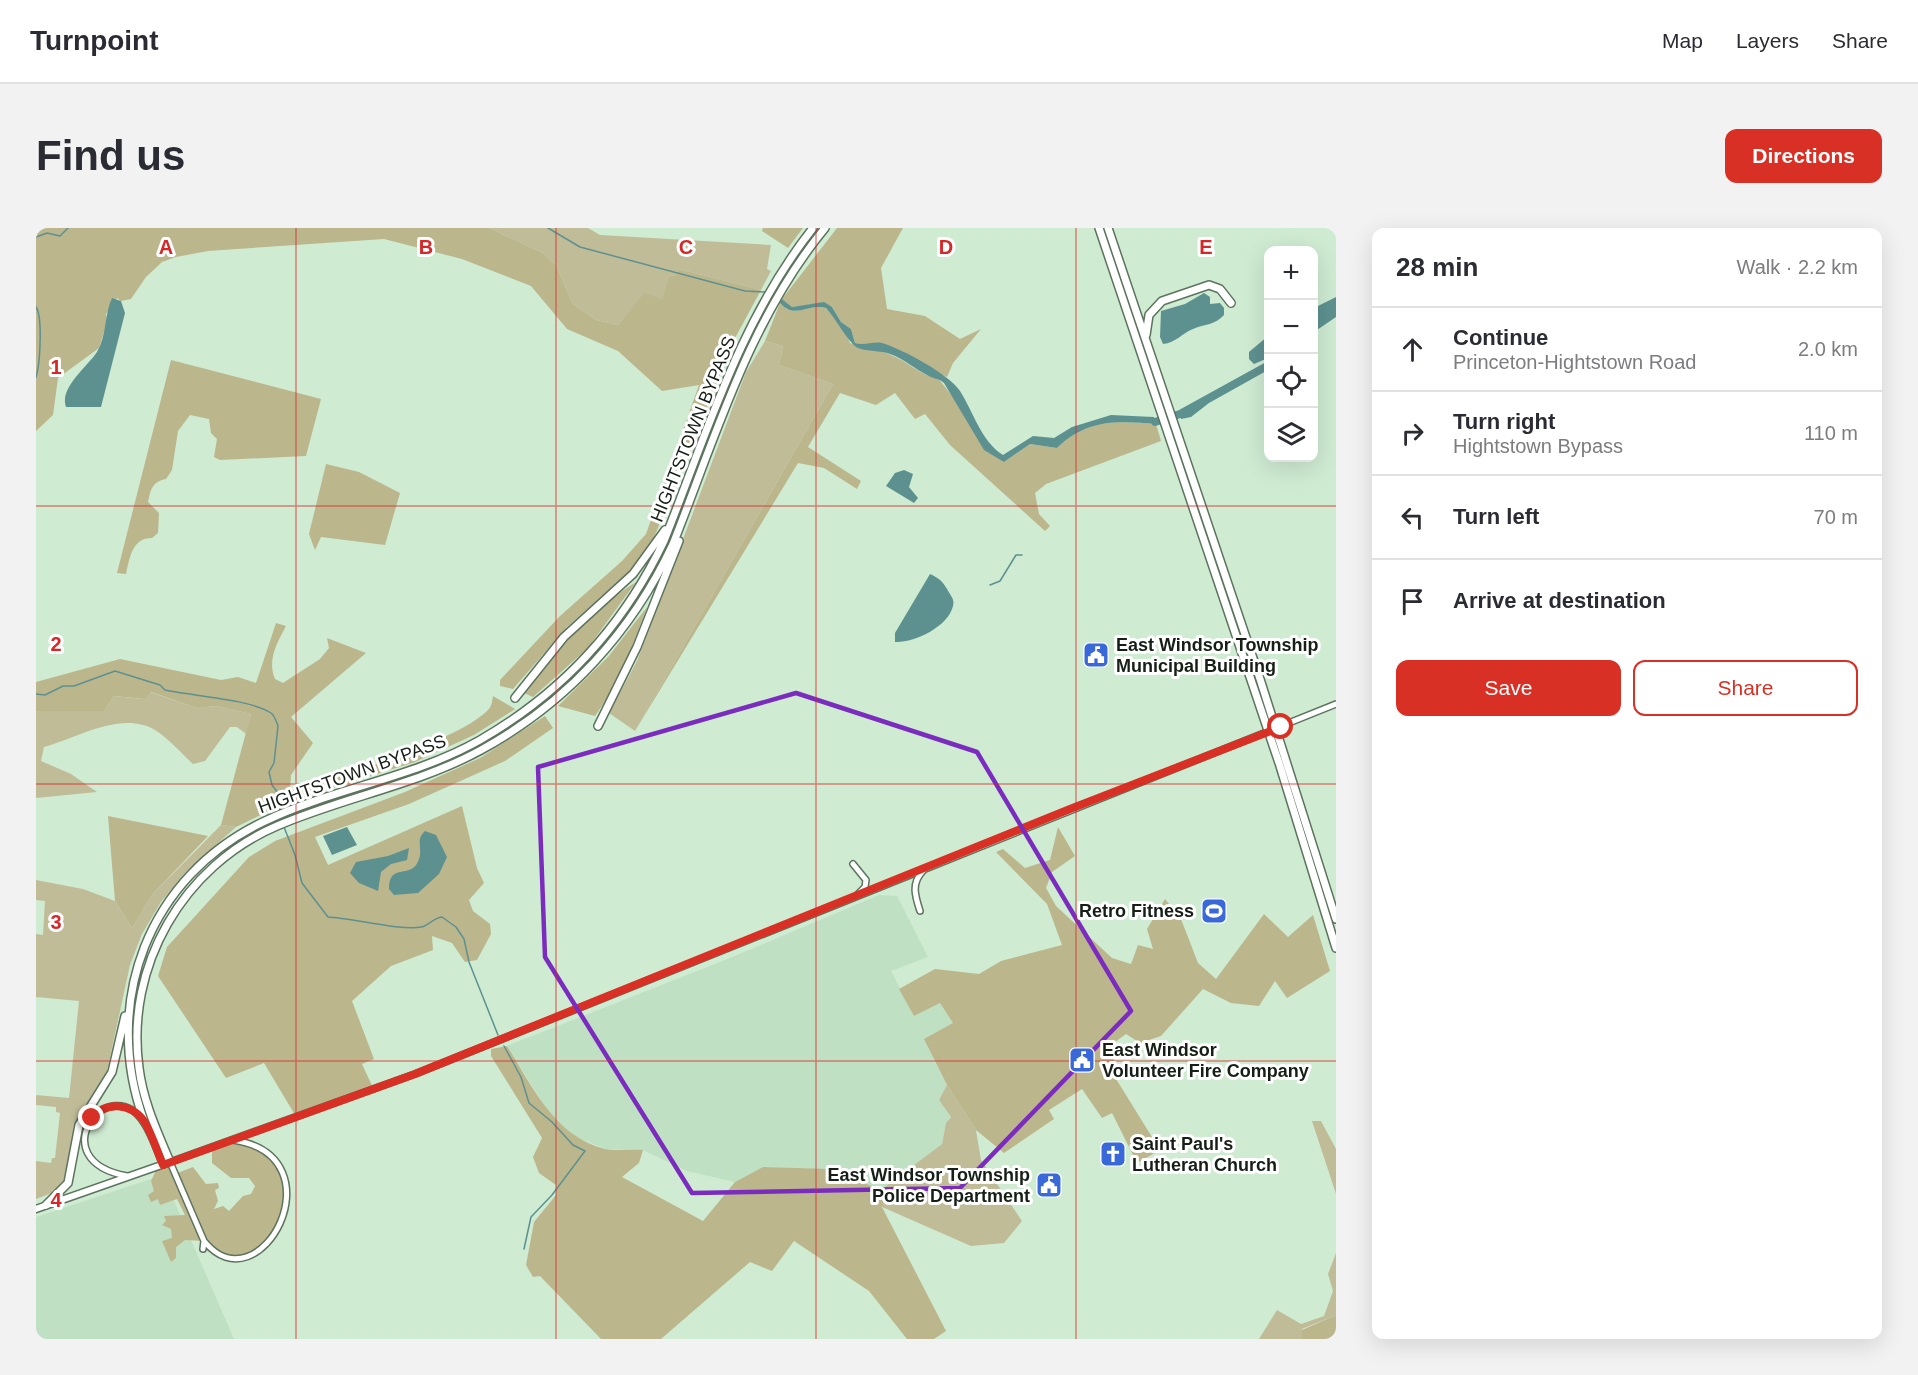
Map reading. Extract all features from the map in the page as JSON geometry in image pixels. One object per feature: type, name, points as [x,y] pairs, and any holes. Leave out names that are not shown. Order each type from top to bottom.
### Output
[{"type":"highway","name":"HIGHTSTOWN BYPASS","points":[[144,1121],[129,1062],[128,1005],[139,959],[158,917],[192,874],[223,846],[249,829],[280,814],[445,757],[478,741],[544,696],[586,658],[624,610],[659,552],[732,367],[759,308],[785,266],[813,228]]},
{"type":"highway","name":"HIGHTSTOWN BYPASS","points":[[166,1163],[142,1085],[137,1031],[140,1000],[151,958],[168,922],[186,895],[219,861],[265,831],[449,766],[483,749],[556,699],[606,651],[645,597],[673,544],[741,370],[769,310],[795,268],[825,228]]},
{"type":"highway","points":[[1099,228],[1268,732],[1336,948]]},
{"type":"highway","points":[[1108,228],[1276,729],[1336,919]]},
{"type":"highway","points":[[1147,344],[1146,332],[1149,315],[1162,301],[1209,285],[1220,289],[1231,303]]},
{"type":"highway","points":[[598,726],[646,627],[679,543],[701,474]]},
{"type":"highway","points":[[515,698],[564,637],[639,567],[664,533],[680,501]]},
{"type":"highway","points":[[1302,842],[1314,847]]},
{"type":"highway","points":[[1317,888],[1328,894]]},
{"type":"highway","points":[[46,1205],[68,1183],[80,1125],[112,1072],[128,1005]]},
{"type":"main road","points":[[36,1209],[415,1074],[1336,704]]},
{"type":"main road","points":[[854,864],[866,880],[865,887],[855,897]]},
{"type":"main road","points":[[920,911],[915,883],[919,875],[930,867]]},
{"type":"main road","points":[[127,1176],[109,1173],[94,1164],[86,1148],[87,1128],[95,1114],[111,1106],[125,1107],[144,1121]]},
{"type":"main road","name":"HIGHTSTOWN BYPASS","points":[[144,1121],[166,1163]]},
{"type":"main road","points":[[166,1163],[204,1241],[220,1256],[243,1258],[268,1243],[284,1216],[287,1193],[278,1166],[258,1145],[231,1140]]},
{"type":"main road","points":[[203,1249],[204,1241]]},
{"type":"highlighted area","points":[[796,693],[977,752],[1131,1011],[960,1188],[692,1193],[545,957],[538,767]]},
{"type":"shaded area","points":[[36,228],[489,228],[543,253],[556,265],[573,304],[596,320],[618,325],[644,293],[662,299],[669,275],[675,276],[679,269],[761,290],[734,340],[651,545],[630,571],[567,627],[513,689],[500,686],[500,680],[560,616],[622,561],[646,534],[699,385],[662,391],[618,351],[567,329],[531,286],[462,259],[384,239],[208,251],[162,262],[146,277],[131,299],[121,301],[117,298],[106,314],[107,322],[99,348],[58,378],[53,415],[36,431]]},
{"type":"shaded area","points":[[489,228],[588,228],[600,235],[771,245],[767,269],[771,271],[761,290],[679,269],[675,276],[669,275],[662,300],[644,294],[618,325],[596,320],[573,304],[556,265],[543,253]]},
{"type":"shaded area","points":[[763,228],[803,228],[788,248],[762,231]]},
{"type":"shaded area","points":[[837,228],[903,228],[881,268],[887,309],[925,316],[960,339],[981,329],[953,363],[947,377],[880,343],[863,345],[855,343],[851,329],[841,322],[832,307],[814,304],[792,307],[782,299]]},
{"type":"shaded area","points":[[780,303],[786,308],[797,311],[826,308],[843,329],[850,343],[886,353],[938,378],[1004,462],[1030,444],[1057,448],[1080,432],[1103,424],[1128,422],[1156,424],[1161,441],[1046,484],[1035,493],[1039,514],[1050,526],[1045,531],[950,445],[925,414],[915,419],[895,393],[876,405],[840,393],[808,447],[861,481],[857,489],[824,468],[798,463],[635,731],[833,384],[779,365],[783,346],[765,341]]},
{"type":"shaded area","points":[[765,341],[783,346],[779,365],[833,384],[635,731],[609,713],[637,661],[746,372]]},
{"type":"shaded area","points":[[171,360],[321,399],[306,456],[220,460],[214,457],[217,439],[211,433],[209,419],[190,415],[178,431],[172,470],[166,479],[155,484],[150,493],[148,502],[159,513],[158,533],[136,545],[126,574],[117,573]]},
{"type":"shaded area","points":[[326,464],[359,472],[400,493],[385,545],[321,537],[315,550],[309,534]]},
{"type":"shaded area","points":[[636,582],[588,648],[533,697],[524,693],[589,619],[619,593]]},
{"type":"shaded area","points":[[647,607],[618,677],[595,716],[558,706],[608,657]]},
{"type":"shaded area","points":[[276,623],[286,626],[274,652],[272,665],[275,679],[283,683],[320,659],[329,648],[327,638],[366,653],[291,717],[313,743],[291,775],[290,791],[425,746],[474,721],[489,709],[493,696],[515,709],[474,735],[415,762],[285,803],[236,827],[221,825],[251,714],[217,706],[197,708],[151,692],[144,699],[114,696],[104,711],[36,711],[36,682],[120,659],[221,680],[238,677],[256,683]]},
{"type":"shaded area","points":[[150,692],[197,708],[217,706],[251,714],[246,734],[237,727],[230,727],[205,761],[193,764],[155,730],[142,725],[128,723],[99,728],[44,747],[41,761],[71,774],[97,792],[36,798],[36,711],[104,711],[114,696],[143,699]]},
{"type":"shaded area","points":[[545,716],[553,728],[505,761],[409,804],[315,837],[328,865],[462,806],[477,868],[484,883],[469,900],[473,911],[490,924],[491,934],[477,960],[465,962],[452,943],[432,936],[433,950],[391,966],[352,1001],[374,1059],[362,1064],[374,1090],[295,1115],[264,1063],[226,1078],[158,976],[167,947],[249,857],[275,841],[405,792],[480,758]]},
{"type":"shaded area","points":[[108,816],[208,836],[152,895],[132,928],[115,901]]},
{"type":"shaded area","points":[[221,825],[236,827],[185,873],[161,902],[142,934],[130,965],[107,1071],[74,1125],[65,1182],[57,1191],[36,1199],[36,1161],[51,1163],[52,1158],[55,1158],[60,1113],[56,1112],[56,1107],[36,1105],[36,1095],[69,1098],[79,1001],[36,997],[36,934],[43,935],[45,901],[36,900],[36,880],[83,889],[115,901],[132,928],[152,895]]},
{"type":"shaded area","points":[[1058,827],[1075,856],[1052,872],[1046,888],[1056,906],[1112,958],[1131,964],[1138,945],[1153,949],[1147,929],[1165,899],[1181,919],[1198,963],[1216,979],[1264,914],[1288,937],[1313,915],[1330,971],[1287,998],[1275,981],[1259,1006],[1231,1003],[1203,989],[1161,1036],[1140,1043],[1126,1034],[1115,1042],[1113,1074],[1160,1150],[1137,1163],[1112,1113],[1102,1118],[1082,1089],[1049,1110],[1054,1119],[1004,1153],[976,1130],[947,1085],[924,1039],[953,1023],[940,1003],[914,1016],[899,989],[935,969],[979,974],[1001,961],[1062,945],[1047,904],[996,852],[1003,849],[1025,868],[1050,860]]},
{"type":"shaded area","points":[[879,895],[897,896],[928,957],[891,971],[914,1016],[940,1003],[953,1023],[933,1058],[947,1085],[939,1100],[951,1117],[946,1123],[942,1144],[881,1190],[831,1169],[763,1167],[735,1182],[687,1171],[643,1150],[606,1149],[573,1136],[546,1108],[507,1046],[725,960]]},
{"type":"shaded area","points":[[507,1046],[536,1093],[559,1122],[587,1143],[605,1149],[643,1150],[639,1163],[622,1177],[703,1221],[735,1182],[763,1167],[831,1169],[881,1190],[886,1198],[882,1207],[946,1331],[934,1339],[907,1339],[869,1291],[794,1241],[772,1271],[750,1262],[661,1339],[601,1339],[540,1276],[533,1277],[526,1265],[534,1222],[556,1195],[556,1185],[539,1173],[533,1157],[542,1138],[491,1056],[491,1049]]},
{"type":"shaded area","points":[[947,1085],[976,1130],[981,1160],[1022,1221],[1004,1243],[971,1246],[882,1207],[886,1198],[881,1190],[942,1144],[946,1123],[951,1117],[939,1100]]},
{"type":"shaded area","points":[[1312,1121],[1321,1121],[1336,1149],[1336,1194]]},
{"type":"shaded area","points":[[231,1140],[253,1143],[263,1149],[278,1166],[287,1193],[273,1237],[249,1256],[220,1256],[204,1241],[185,1240],[176,1247],[176,1258],[171,1262],[162,1241],[172,1238],[171,1229],[162,1225],[166,1221],[164,1216],[185,1215],[177,1199],[160,1205],[158,1199],[151,1202],[148,1195],[154,1191],[151,1181],[158,1166],[170,1162],[175,1174],[193,1167],[206,1184],[218,1183],[219,1188],[215,1190],[218,1201],[214,1209],[223,1206],[229,1211],[243,1196],[251,1194],[255,1186],[249,1178],[231,1178],[212,1163],[212,1147]]},
{"type":"shaded area","points":[[164,1178],[234,1339],[36,1339],[36,1217],[151,1179]]},
{"type":"shaded area","points":[[1336,1253],[1336,1315],[1302,1329],[1302,1339],[1259,1339],[1277,1310],[1301,1324],[1324,1316],[1333,1291],[1328,1274]]},
{"type":"shaded area","points":[[1336,1315],[1336,1339],[1302,1339],[1302,1330]]},
{"type":"water","points":[[1204,293],[1210,297],[1210,304],[1220,303],[1224,308],[1224,315],[1213,323],[1193,329],[1172,342],[1163,344],[1160,337],[1161,311],[1185,304]]},
{"type":"water","points":[[1336,297],[1336,317],[1318,329],[1318,306]]},
{"type":"water","points":[[112,298],[121,301],[125,313],[101,407],[66,407],[66,392],[100,345]]},
{"type":"water","points":[[782,299],[792,307],[824,302],[832,307],[841,322],[851,329],[855,343],[882,343],[913,356],[946,377],[960,391],[983,434],[1003,455],[1033,436],[1054,438],[1072,427],[1111,415],[1154,417],[1156,424],[1128,422],[1091,427],[1057,448],[1030,444],[1004,462],[984,450],[942,381],[890,354],[854,346],[826,308],[791,310],[780,303]]},
{"type":"water","points":[[1264,339],[1264,360],[1254,364],[1249,359],[1249,352]]},
{"type":"water","points":[[1264,363],[1264,372],[1209,403],[1191,417],[1181,419],[1179,410]]},
{"type":"water","points":[[904,470],[913,474],[909,487],[918,498],[914,503],[886,486],[895,473]]},
{"type":"water","points":[[930,574],[942,582],[952,597],[953,604],[950,614],[937,627],[920,637],[895,642],[895,633]]},
{"type":"water","points":[[347,827],[357,845],[332,855],[323,836]]},
{"type":"water","points":[[425,831],[436,835],[447,857],[439,874],[418,893],[394,895],[389,889],[390,881],[397,873],[416,865],[420,855],[420,838]]},
{"type":"water","points":[[409,848],[407,860],[391,864],[381,872],[378,891],[359,883],[350,873],[356,862],[388,856]]},
{"type":"waterway","points":[[36,237],[47,233],[60,236],[68,228]]},
{"type":"waterway","points":[[548,228],[580,247],[745,291],[765,292]]},
{"type":"waterway","points":[[36,307],[40,320],[40,352],[36,377]]},
{"type":"waterway","points":[[1155,422],[1180,414]]},
{"type":"waterway","points":[[990,585],[1000,581],[1016,555],[1022,555]]},
{"type":"waterway","points":[[36,694],[45,695],[63,686],[74,686],[115,671],[160,685],[165,690],[235,701],[262,708],[272,714],[278,726],[274,763],[269,772],[272,785],[278,793],[280,809]]},
{"type":"waterway","points":[[284,827],[295,855],[302,883],[328,917],[412,928],[424,926],[442,917],[456,927],[464,939],[469,962],[498,1035]]},
{"type":"waterway","points":[[504,1046],[521,1077],[529,1103],[552,1122],[573,1145],[585,1151],[552,1195],[531,1217],[524,1249]]},
{"type":"place","name":"East Windsor Township Municipal Building","points":[[1096,655]]},
{"type":"place","name":"Retro Fitness","points":[[1214,911]]},
{"type":"place","name":"East Windsor Volunteer Fire Company","points":[[1082,1060]]},
{"type":"place","name":"Saint Paul's Lutheran Church","points":[[1113,1154]]},
{"type":"place","name":"East Windsor Township Police Department","points":[[1049,1185]]},
{"type":"route","points":[[92,1118],[102,1108],[116,1106],[125,1107],[136,1114],[144,1121],[163,1165],[415,1074],[1070,809],[1281,727]]}]
